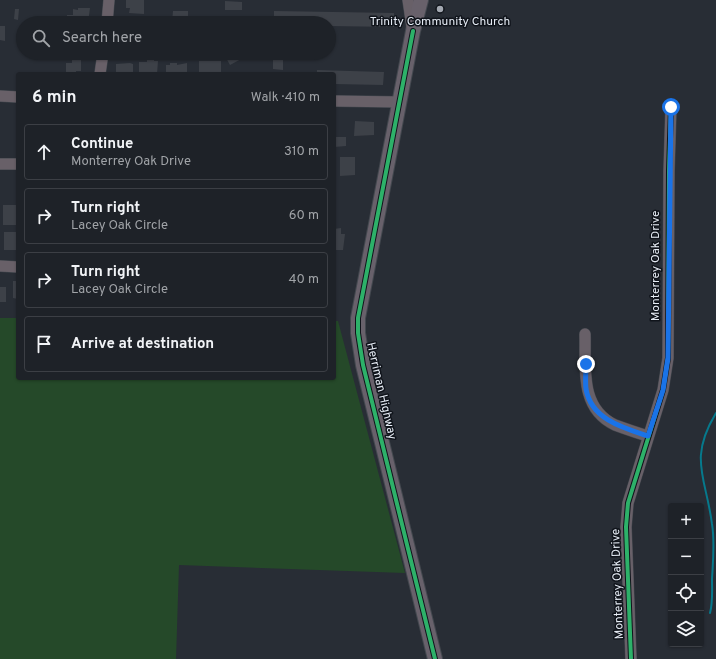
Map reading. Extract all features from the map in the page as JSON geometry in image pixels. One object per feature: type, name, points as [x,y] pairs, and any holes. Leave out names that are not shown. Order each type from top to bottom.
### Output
[{"type":"main road","name":"Herriman Highway","points":[[421,0],[413,31],[363,286],[358,333],[363,365],[435,659]]},
{"type":"street","points":[[108,16],[109,0]]},
{"type":"street","points":[[408,0],[413,31]]},
{"type":"street","points":[[100,72],[102,60]]},
{"type":"street","points":[[0,96],[16,97]]},
{"type":"street","points":[[336,101],[400,102]]},
{"type":"street","name":"Monterrey Oak Drive","points":[[631,659],[626,527],[628,503],[663,390],[668,358],[671,107]]},
{"type":"street","points":[[0,164],[16,164]]},
{"type":"street","points":[[0,266],[16,266]]},
{"type":"street","points":[[585,334],[586,390],[594,409],[614,424],[648,436]]},
{"type":"green space","points":[[0,318],[16,318],[16,380],[336,380],[336,321],[338,321],[405,573],[179,565],[176,659],[0,659]]},
{"type":"building","points":[[126,0],[144,0],[144,14],[129,13],[130,8],[126,8]]},
{"type":"building","points":[[225,1],[242,2],[242,10],[225,10]]},
{"type":"building","points":[[78,8],[90,8],[89,16],[67,16],[73,15],[73,9],[78,10]]},
{"type":"building","points":[[15,9],[19,9],[18,16],[16,16],[16,20],[14,19]]},
{"type":"building","points":[[173,11],[188,11],[188,16],[173,16]]},
{"type":"building","points":[[274,11],[394,13],[394,27],[336,26],[336,16],[274,16]]},
{"type":"building","points":[[0,26],[5,26],[5,41],[0,40]]},
{"type":"building","points":[[72,60],[81,60],[81,71],[66,72],[66,63],[72,63]]},
{"type":"building","points":[[147,60],[158,61],[157,72],[139,72],[139,62],[147,62]]},
{"type":"building","points":[[227,60],[239,60],[230,65]]},
{"type":"building","points":[[273,60],[283,60],[283,70],[273,69]]},
{"type":"building","points":[[199,61],[221,61],[221,72],[199,72]]},
{"type":"building","points":[[170,63],[177,63],[177,65],[187,63],[187,72],[166,72],[166,65],[170,65]]},
{"type":"building","points":[[116,64],[133,64],[133,72],[116,72]]},
{"type":"building","points":[[317,70],[384,72],[383,85],[336,84],[336,72],[317,72]]},
{"type":"building","points":[[355,121],[374,122],[374,135],[354,136]]},
{"type":"building","points":[[336,137],[346,137],[346,146],[336,147]]},
{"type":"building","points":[[340,157],[355,157],[355,175],[340,176]]},
{"type":"building","points":[[3,205],[16,205],[16,225],[3,225]]},
{"type":"building","points":[[341,228],[341,234],[345,234],[343,250],[336,250],[336,229]]},
{"type":"building","points":[[4,232],[16,232],[16,250],[4,250]]},
{"type":"building","points":[[13,281],[16,281],[16,299],[13,298]]},
{"type":"building","points":[[0,287],[6,287],[6,302],[0,302]]},
{"type":"waterway","points":[[710,613],[714,552],[712,524],[701,468],[701,456],[703,443],[716,413]]},
{"type":"cycle path","points":[[413,31],[358,318],[358,333],[363,365],[435,659]]},
{"type":"cycle path","points":[[631,659],[626,527],[628,503],[663,390],[668,358],[669,171],[671,107]]},
{"type":"place","name":"Trinity Community Church","points":[[440,9]]},
{"type":"route","points":[[586,364],[586,390],[594,409],[614,424],[648,436],[663,390],[668,358],[670,275],[669,171],[671,107]]}]
